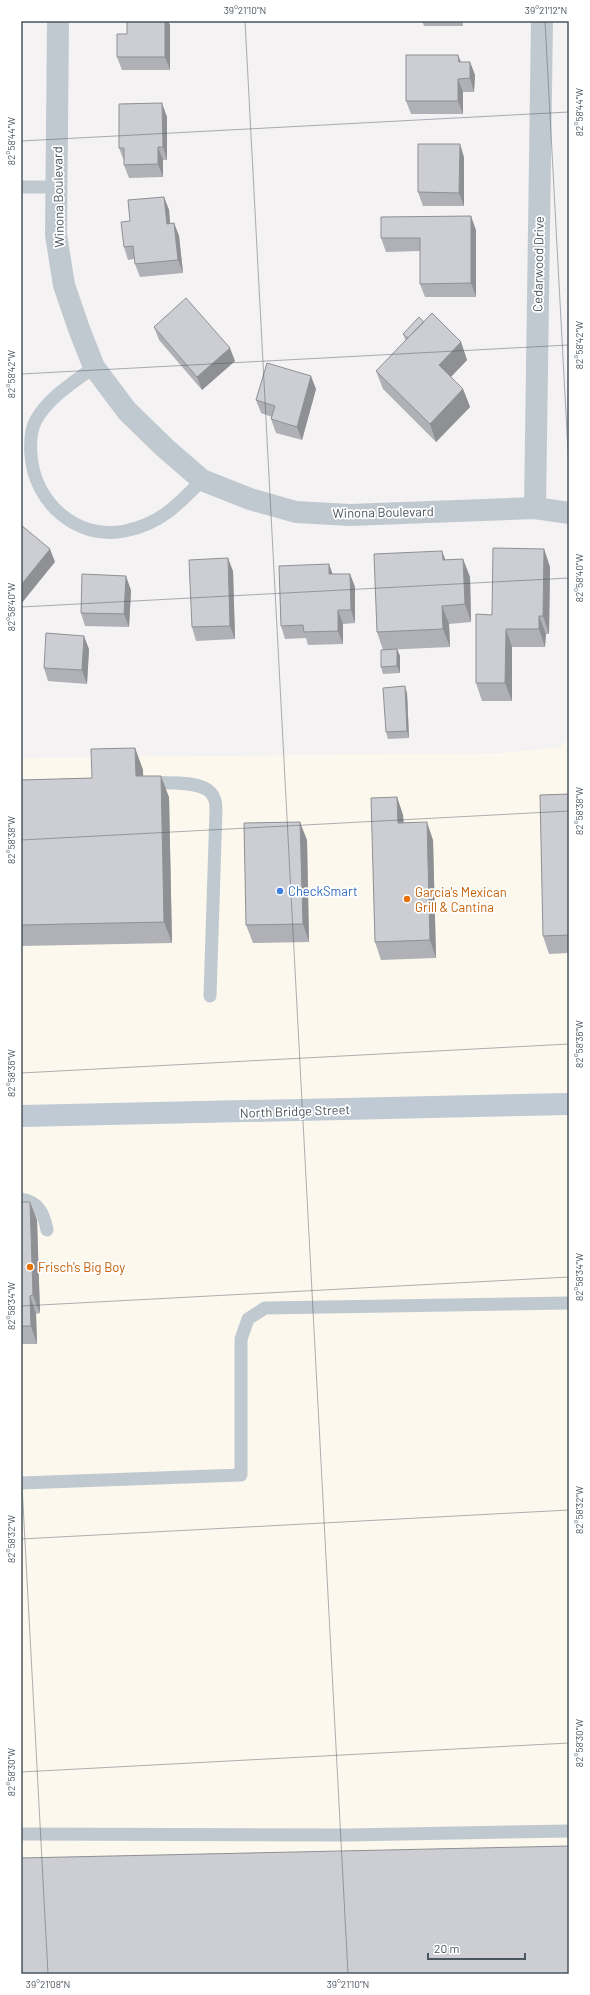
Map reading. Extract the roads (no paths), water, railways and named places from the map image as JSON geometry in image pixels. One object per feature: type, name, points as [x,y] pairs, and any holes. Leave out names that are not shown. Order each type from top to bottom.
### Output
[{"type":"main road","name":"North Bridge Street","points":[[21,1116],[569,1104]]},
{"type":"street","name":"Winona Boulevard","points":[[58,21],[56,235],[64,285],[78,329],[94,367],[127,411],[165,448],[202,480],[250,499],[296,512],[350,515],[535,508],[569,513]]},
{"type":"street","name":"Cedarwood Drive","points":[[535,508],[542,21]]},
{"type":"lane","points":[[21,187],[56,188]]},
{"type":"lane","points":[[94,367],[52,398],[36,420],[30,439],[32,465],[39,487],[51,506],[71,522],[98,532],[124,531],[152,522],[174,509],[202,480]]},
{"type":"lane","points":[[143,783],[176,783],[198,786],[209,790],[214,797],[216,810],[210,996]]},
{"type":"lane","points":[[21,1199],[37,1206],[44,1214],[47,1230]]},
{"type":"lane","points":[[21,1482],[241,1475],[241,1339],[248,1319],[265,1308],[569,1304]]},
{"type":"lane","points":[[21,1834],[346,1836],[569,1831]]},
{"type":"place","name":"CheckSmart","points":[[280,891]]},
{"type":"place","name":"Garcia's Mexican Grill & Cantina","points":[[407,899]]},
{"type":"place","name":"Frisch's Big Boy","points":[[30,1267]]}]
